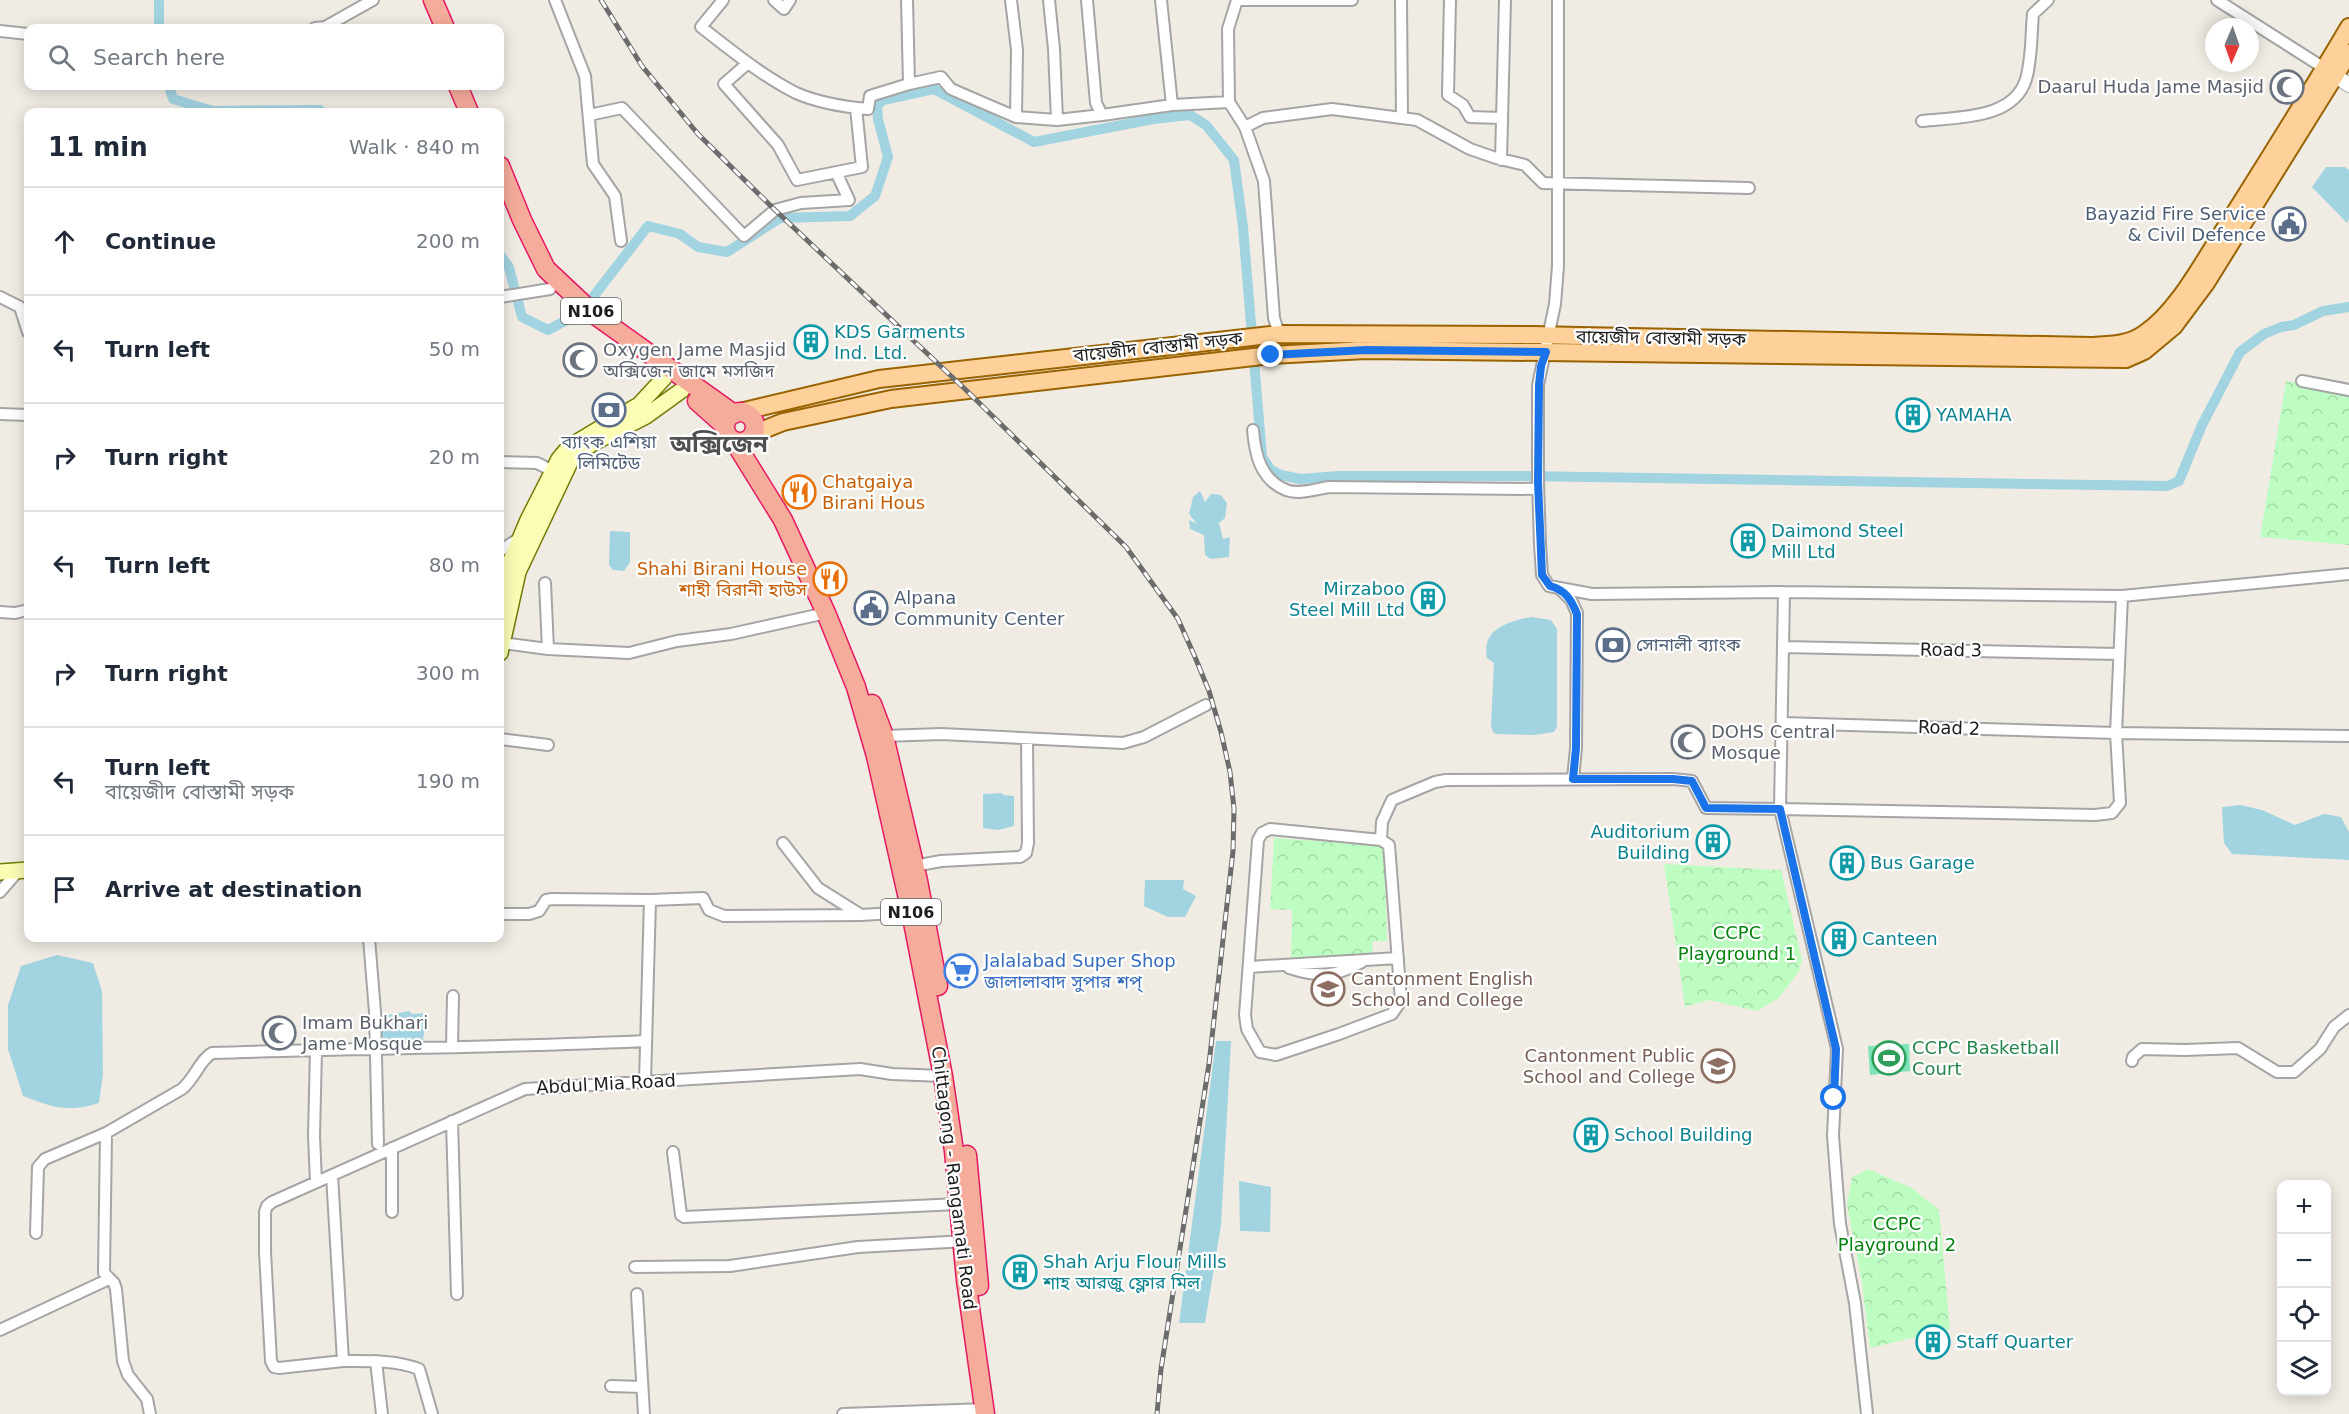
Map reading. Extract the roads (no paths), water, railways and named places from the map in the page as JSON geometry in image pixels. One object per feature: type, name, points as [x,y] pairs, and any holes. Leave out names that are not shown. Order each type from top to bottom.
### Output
[{"type":"highway","points":[[424,0],[433,24]]},
{"type":"highway","points":[[433,0],[443,24]]},
{"type":"highway","points":[[460,90],[467,108]]},
{"type":"highway","points":[[469,90],[476,108]]},
{"type":"highway","name":"N106","points":[[504,176],[546,269],[596,315],[738,428]]},
{"type":"highway","name":"N106","points":[[504,202],[536,273],[550,289],[664,378],[738,428]]},
{"type":"highway","name":"Chittagong - Rangamati Road","points":[[738,428],[826,613],[856,687],[876,756],[911,912],[943,1076],[954,1151],[958,1204],[969,1241]]},
{"type":"highway","name":"Chittagong - Rangamati Road","points":[[738,428],[786,505],[836,605],[884,736],[914,866],[954,1069],[966,1145],[969,1241],[988,1411]]},
{"type":"main road","name":"বায়েজীদ বোস্তামী সড়ক","points":[[2336,76],[2349,27]]},
{"type":"main road","name":"বায়েজীদ বোস্তামী সড়ক","points":[[738,428],[879,379],[1275,334],[1548,344],[2080,346],[2120,344],[2143,335],[2164,317],[2189,284],[2284,136],[2336,76],[2349,53]]},
{"type":"main road","name":"বায়েজীদ বোস্তামী সড়ক","points":[[738,428],[783,422],[891,399],[1241,358],[1366,350],[1548,344]]},
{"type":"main road","points":[[504,582],[521,536],[553,471],[569,447],[639,405],[664,378]]},
{"type":"main road","points":[[504,635],[518,572],[573,458],[592,443],[646,416],[682,390]]},
{"type":"main road","points":[[0,862],[24,867]]},
{"type":"main road","points":[[0,872],[24,867]]},
{"type":"street","points":[[330,24],[374,0]]},
{"type":"street","points":[[555,0],[585,76],[593,164],[615,196],[621,241]]},
{"type":"street","points":[[723,0],[701,27],[748,63],[796,93],[840,107],[868,109],[870,96],[941,77],[951,89],[1016,117],[1057,120],[1102,116],[1172,105],[1229,102]]},
{"type":"street","points":[[774,0],[784,9],[790,0]]},
{"type":"street","points":[[907,0],[909,84]]},
{"type":"street","points":[[1011,0],[1017,50],[1016,117]]},
{"type":"street","points":[[1049,0],[1057,120]]},
{"type":"street","points":[[1087,0],[1096,103],[1102,116]]},
{"type":"street","points":[[1161,0],[1172,105]]},
{"type":"street","points":[[1275,334],[1264,181],[1245,127],[1229,102],[1228,29],[1237,0],[1352,0]]},
{"type":"street","points":[[1401,0],[1402,118]]},
{"type":"street","points":[[1450,0],[1448,95],[1463,105],[1470,117],[1502,118]]},
{"type":"street","points":[[1501,160],[1505,0]]},
{"type":"street","points":[[1558,0],[1558,266],[1555,304],[1539,385],[1538,486],[1542,575],[1550,586],[1592,594],[1784,592],[2122,596],[2349,574]]},
{"type":"street","points":[[1922,120],[1990,113],[2014,100],[2026,80],[2033,14],[2048,0]]},
{"type":"street","points":[[2217,0],[2336,76]]},
{"type":"street","points":[[0,31],[24,34]]},
{"type":"street","points":[[748,63],[724,84],[778,145],[797,180],[862,167],[856,108]]},
{"type":"street","points":[[589,115],[622,108],[744,236],[775,210],[801,203],[849,200],[836,172]]},
{"type":"street","points":[[1245,127],[1263,118],[1332,109],[1417,120],[1470,149],[1501,160],[1525,165],[1543,183],[1749,188]]},
{"type":"street","points":[[504,296],[550,289]]},
{"type":"street","points":[[0,297],[20,307],[24,320]]},
{"type":"street","points":[[2302,381],[2349,390]]},
{"type":"street","points":[[0,414],[24,415]]},
{"type":"street","points":[[1253,430],[1259,464],[1270,479],[1287,490],[1304,491],[1329,487],[1538,486]]},
{"type":"street","points":[[504,462],[537,463],[553,471]]},
{"type":"street","points":[[504,548],[521,536]]},
{"type":"street","points":[[545,583],[548,649]]},
{"type":"street","points":[[1560,589],[1571,600],[1577,614],[1576,748],[1573,779]]},
{"type":"street","points":[[1784,592],[1780,809],[1836,1049],[1833,1136],[1840,1224],[1855,1303],[1867,1414]]},
{"type":"street","points":[[1381,840],[1382,822],[1392,800],[1435,782],[1673,779],[1692,781],[1706,808],[2095,815],[2112,813],[2120,803],[2116,733],[2122,596]]},
{"type":"street","points":[[0,612],[24,611]]},
{"type":"street","points":[[504,648],[629,653],[677,641],[731,634],[826,613]]},
{"type":"street","name":"Road 3","points":[[1783,647],[2119,654]]},
{"type":"street","points":[[884,736],[941,734],[1123,743],[1144,737],[1206,705]]},
{"type":"street","name":"Road 2","points":[[1782,723],[2116,733],[2349,736]]},
{"type":"street","points":[[914,866],[941,861],[1020,857],[1026,853],[1028,843],[1027,739]]},
{"type":"street","points":[[504,740],[548,745]]},
{"type":"street","points":[[1270,829],[1381,840],[1390,848],[1401,1001],[1392,1014],[1339,1034],[1276,1055],[1260,1052],[1247,1029],[1245,1015],[1258,840],[1262,833],[1270,829]]},
{"type":"street","points":[[783,843],[818,888],[861,915]]},
{"type":"street","points":[[0,892],[24,868]]},
{"type":"street","points":[[504,914],[529,914],[539,911],[546,900],[552,899],[703,898],[709,910],[724,916],[861,915],[911,912]]},
{"type":"street","points":[[645,1082],[650,900]]},
{"type":"street","points":[[369,942],[376,1048],[378,1144]]},
{"type":"street","points":[[1249,967],[1398,958]]},
{"type":"street","points":[[452,1047],[453,996]]},
{"type":"street","points":[[2132,1061],[2142,1049],[2238,1048],[2277,1072],[2294,1072],[2320,1049],[2334,1027],[2349,1015]]},
{"type":"street","points":[[36,1233],[38,1167],[45,1159],[106,1133],[182,1089],[193,1080],[205,1057],[212,1053],[540,1046],[645,1041]]},
{"type":"street","points":[[316,1050],[314,1136],[316,1182]]},
{"type":"street","name":"Abdul Mia Road","points":[[343,1361],[279,1368],[274,1367],[271,1360],[265,1252],[267,1206],[316,1182],[525,1089],[860,1070],[943,1076]]},
{"type":"street","points":[[452,1121],[457,1294]]},
{"type":"street","points":[[106,1133],[104,1273],[114,1283],[116,1289],[123,1361],[128,1375],[147,1399],[150,1414]]},
{"type":"street","points":[[392,1148],[392,1212]]},
{"type":"street","points":[[673,1152],[681,1215],[684,1217],[958,1204]]},
{"type":"street","points":[[332,1175],[343,1361],[376,1361],[408,1365],[419,1369],[432,1414]]},
{"type":"street","points":[[635,1268],[730,1266],[858,1247],[969,1241]]},
{"type":"street","points":[[0,1330],[109,1279]]},
{"type":"street","points":[[637,1294],[644,1414]]},
{"type":"street","points":[[376,1361],[382,1414]]},
{"type":"street","points":[[611,1386],[642,1387]]},
{"type":"street","points":[[843,1414],[988,1411]]},
{"type":"water","points":[[2326,167],[2345,167],[2349,170],[2349,219],[2347,223],[2312,187]]},
{"type":"water","points":[[1200,491],[1205,502],[1211,494],[1221,495],[1227,503],[1225,518],[1219,523],[1223,539],[1230,537],[1229,557],[1211,559],[1205,555],[1204,535],[1190,529],[1189,520],[1197,524],[1189,514],[1193,497]]},
{"type":"water","points":[[610,531],[630,532],[630,562],[624,571],[613,570],[609,565]]},
{"type":"water","points":[[1531,617],[1551,620],[1557,629],[1557,727],[1554,732],[1534,735],[1496,734],[1491,726],[1494,663],[1487,658],[1488,640],[1492,634],[1505,625]]},
{"type":"water","points":[[1002,793],[1014,796],[1014,826],[998,830],[983,828],[983,794]]},
{"type":"water","points":[[2240,805],[2262,810],[2295,825],[2324,814],[2341,817],[2349,832],[2349,860],[2232,854],[2224,843],[2222,807]]},
{"type":"water","points":[[1145,880],[1184,880],[1183,889],[1196,896],[1185,917],[1168,917],[1144,906]]},
{"type":"water","points":[[57,955],[93,963],[102,991],[103,1074],[99,1103],[77,1108],[60,1107],[23,1096],[8,1049],[8,1005],[21,966]]},
{"type":"water","points":[[409,1011],[412,1014],[426,1013],[423,1041],[379,1042],[378,1017]]},
{"type":"water","points":[[1216,1041],[1231,1041],[1221,1225],[1205,1323],[1179,1323]]},
{"type":"water","points":[[1239,1181],[1271,1187],[1270,1232],[1240,1231]]},
{"type":"waterway","points":[[159,0],[159,24]]},
{"type":"waterway","points":[[593,297],[648,226],[680,234],[698,247],[727,252],[780,218],[850,216],[875,196],[888,157],[877,106],[883,100],[934,89],[1034,142],[1153,119],[1190,115],[1206,125],[1234,160],[1243,227],[1262,457],[1271,470],[1281,475],[1300,479],[1339,476],[1518,476],[2167,486],[2179,481],[2202,425],[2240,352],[2264,334],[2281,327],[2294,325],[2323,311],[2349,307]]},
{"type":"waterway","points":[[170,90],[173,99],[203,108]]},
{"type":"waterway","points":[[504,260],[509,267],[522,317],[548,330],[567,320]]},
{"type":"railway","points":[[601,0],[642,66],[698,134],[967,391],[1126,547],[1178,619],[1209,691],[1230,772],[1234,809],[1233,851],[1209,1064],[1161,1369],[1157,1414]]},
{"type":"place","name":"Daarul Huda Jame Masjid","points":[[2287,87]]},
{"type":"place","name":"Bayazid Fire Service & Civil Defence","points":[[2289,224]]},
{"type":"place","name":"KDS Garments Ind. Ltd.","points":[[811,342]]},
{"type":"place","name":"Oxygen Jame Masjid অক্সিজেন জামে মসজিদ","points":[[580,360]]},
{"type":"place","name":"ব্যাংক এশিয়া লিমিটেড","points":[[609,410]]},
{"type":"place","name":"YAMAHA","points":[[1913,415]]},
{"type":"place","name":"Chatgaiya Birani Hous","points":[[799,492]]},
{"type":"place","name":"Daimond Steel Mill Ltd","points":[[1748,541]]},
{"type":"place","name":"Shahi Birani House শাহী বিরানী হাউস","points":[[830,579]]},
{"type":"place","name":"Mirzaboo Steel Mill Ltd","points":[[1428,599]]},
{"type":"place","name":"Alpana Community Center","points":[[871,608]]},
{"type":"place","name":"সোনালী ব্যাংক","points":[[1613,645]]},
{"type":"place","name":"DOHS Central Mosque","points":[[1688,742]]},
{"type":"place","name":"Auditorium Building","points":[[1713,842]]},
{"type":"place","name":"Bus Garage","points":[[1847,863]]},
{"type":"place","name":"Canteen","points":[[1839,939]]},
{"type":"place","name":"Jalalabad Super Shop জালালাবাদ সুপার শপ্","points":[[961,971]]},
{"type":"place","name":"Cantonment English School and College","points":[[1328,989]]},
{"type":"place","name":"Imam Bukhari Jame Mosque","points":[[279,1033]]},
{"type":"place","name":"CCPC Basketball Court","points":[[1889,1058]]},
{"type":"place","name":"Cantonment Public School and College","points":[[1718,1066]]},
{"type":"place","name":"School Building","points":[[1591,1135]]},
{"type":"place","name":"Shah Arju Flour Mills শাহ আরজু ফ্লোর মিল","points":[[1020,1272]]},
{"type":"place","name":"Staff Quarter","points":[[1933,1342]]},
{"type":"district","name":"অক্সিজেন","points":[[719,444]]},
{"type":"park label","name":"CCPC Playground 1","points":[[1737,943]]},
{"type":"park label","name":"CCPC Playground 2","points":[[1897,1234]]}]
